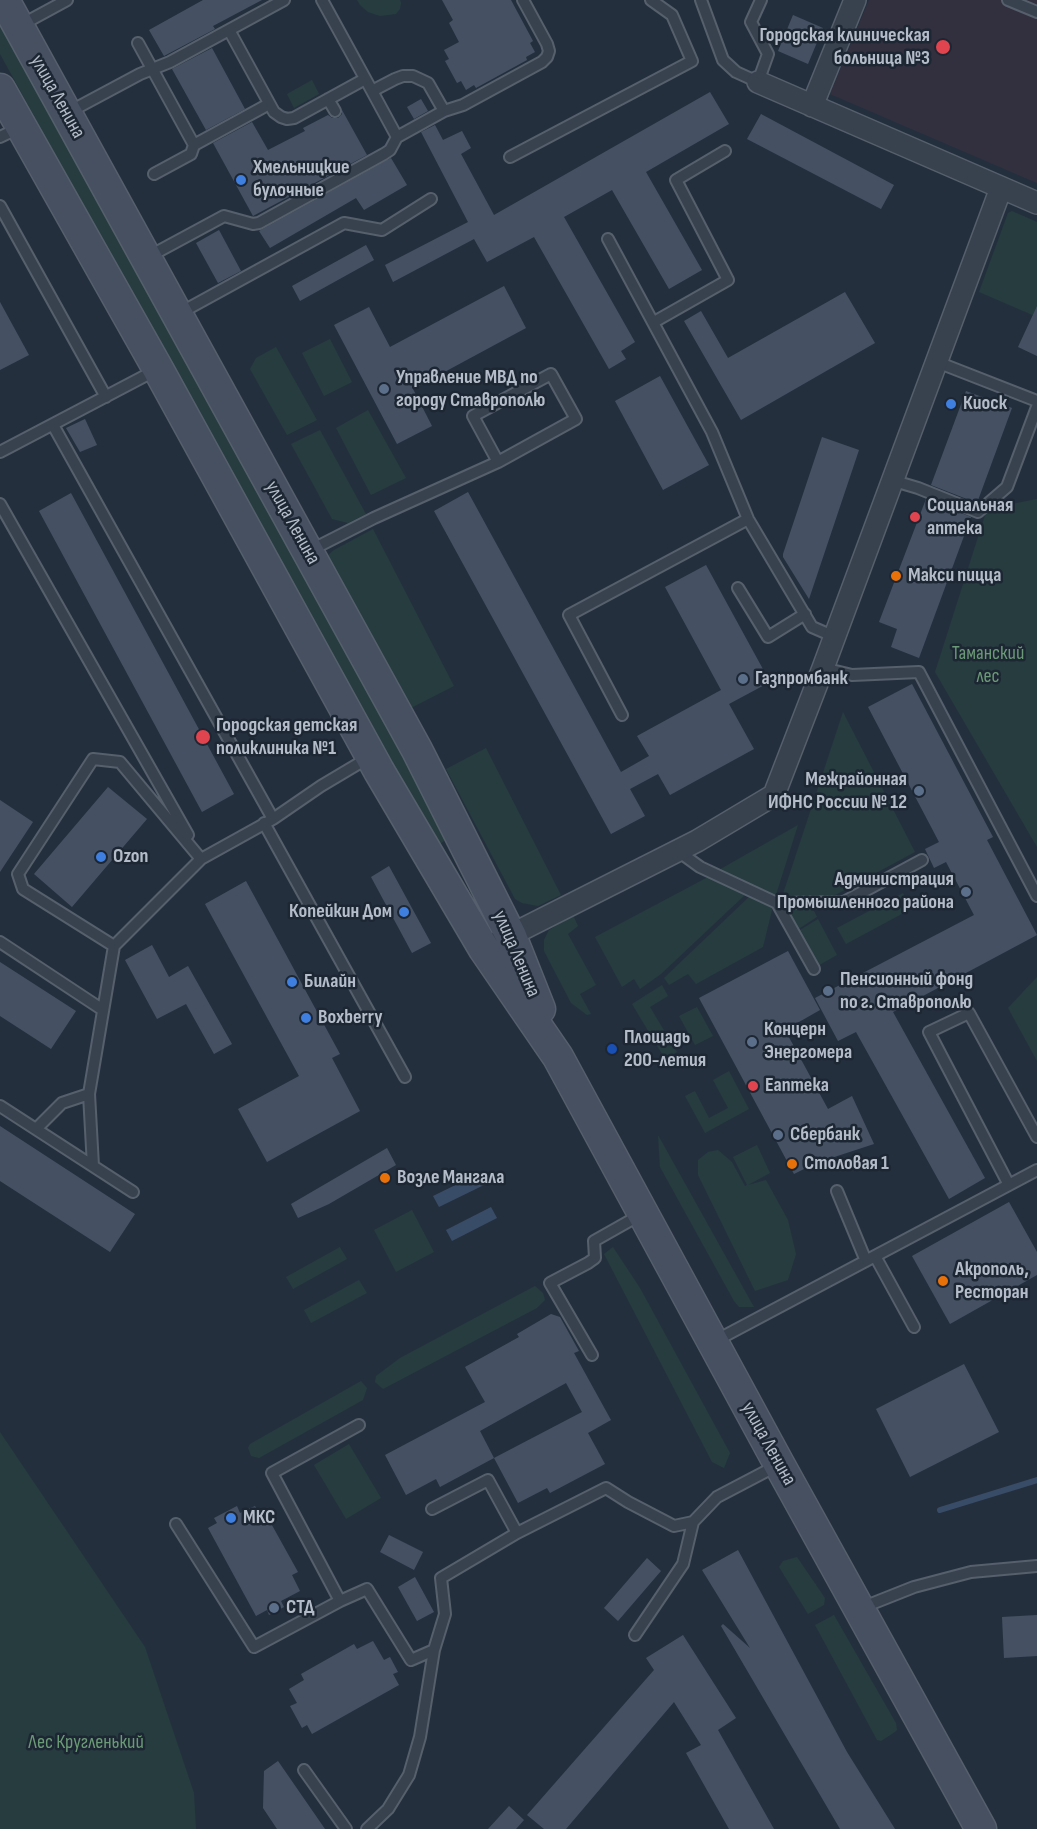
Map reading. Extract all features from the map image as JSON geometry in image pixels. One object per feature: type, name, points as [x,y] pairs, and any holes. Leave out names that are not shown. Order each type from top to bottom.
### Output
[{"type":"main road","name":"улица Ленина","points":[[4,0],[417,750],[511,936],[558,1056]]},
{"type":"main road","name":"улица Ленина","points":[[0,89],[11,132],[158,369],[371,756],[484,949],[558,1056],[778,1464],[981,1829]]},
{"type":"street","points":[[812,106],[855,0]]},
{"type":"street","points":[[758,82],[1037,203]]},
{"type":"street","points":[[484,949],[678,851],[774,795],[1001,188]]},
{"type":"lane","points":[[18,26],[53,4],[67,0]]},
{"type":"lane","points":[[67,114],[170,62],[284,0]]},
{"type":"lane","points":[[322,0],[396,137]]},
{"type":"lane","points":[[146,258],[224,216],[253,224],[259,223],[384,154],[390,150],[396,137],[444,111],[463,105],[542,62],[549,51],[547,44],[523,0]]},
{"type":"lane","points":[[510,157],[692,61],[672,15],[651,0]]},
{"type":"lane","points":[[701,0],[723,60],[736,72],[758,82],[768,54],[751,22],[761,0]]},
{"type":"lane","points":[[1008,0],[1037,12]]},
{"type":"lane","points":[[229,30],[269,104],[280,117],[287,119],[294,117],[365,79]]},
{"type":"lane","points":[[138,43],[194,145]]},
{"type":"lane","points":[[372,92],[395,79],[413,76],[428,83],[444,111]]},
{"type":"lane","points":[[328,99],[335,111]]},
{"type":"lane","points":[[154,174],[191,154],[194,145],[269,104]]},
{"type":"lane","points":[[654,322],[728,280],[676,180],[725,151]]},
{"type":"lane","points":[[177,315],[344,223],[382,230],[432,199]]},
{"type":"lane","points":[[0,206],[106,397]]},
{"type":"lane","points":[[608,239],[712,432],[748,519],[812,627],[834,637]]},
{"type":"lane","points":[[937,362],[1037,401]]},
{"type":"lane","points":[[0,452],[158,369]]},
{"type":"lane","points":[[308,552],[374,518],[498,462],[576,419],[551,374],[473,416],[498,462]]},
{"type":"lane","points":[[891,480],[978,512],[1007,487],[1037,407]]},
{"type":"lane","points":[[53,424],[405,1077]]},
{"type":"lane","points":[[0,504],[201,859]]},
{"type":"lane","points":[[622,715],[569,615],[748,519]]},
{"type":"lane","points":[[738,588],[768,637],[805,614]]},
{"type":"lane","points":[[823,668],[852,675],[919,672],[1037,896]]},
{"type":"lane","points":[[93,1166],[89,1094],[114,946],[201,859],[268,821],[371,756]]},
{"type":"lane","points":[[114,946],[23,889],[18,874],[93,759],[120,762],[201,859]]},
{"type":"lane","points":[[678,851],[700,867],[777,903],[844,902],[922,860]]},
{"type":"lane","points":[[777,903],[814,969]]},
{"type":"lane","points":[[0,942],[103,1010]]},
{"type":"lane","points":[[1009,1185],[928,1032],[969,1013],[1037,1137]]},
{"type":"lane","points":[[36,1129],[62,1103],[89,1094]]},
{"type":"lane","points":[[0,1106],[133,1192]]},
{"type":"lane","points":[[712,1343],[1037,1170]]},
{"type":"lane","points":[[837,1191],[871,1259],[914,1328]]},
{"type":"lane","points":[[592,1355],[550,1283],[595,1258],[594,1241],[643,1213]]},
{"type":"lane","points":[[340,1600],[272,1473],[359,1425]]},
{"type":"lane","points":[[634,1635],[683,1564],[693,1522],[717,1497],[778,1464]]},
{"type":"lane","points":[[432,1509],[488,1480],[517,1533]]},
{"type":"lane","points":[[367,1829],[388,1809],[409,1775],[420,1737],[434,1650],[445,1614],[441,1578],[517,1533],[606,1488],[674,1526],[693,1522]]},
{"type":"lane","points":[[176,1524],[254,1647],[340,1600],[367,1588],[411,1660],[434,1650]]},
{"type":"lane","points":[[860,1609],[914,1587],[971,1572],[1037,1566]]},
{"type":"lane","points":[[304,1770],[346,1829]]},
{"type":"shaded area","name":"Городская клиническая больница №3","points":[[869,0],[1037,0],[1037,183],[830,94]]},
{"type":"green space","points":[[357,0],[400,0],[401,3],[396,14],[380,16],[368,12]]},
{"type":"green space","points":[[0,22],[406,758],[446,838],[443,842],[439,844],[392,766],[0,54]]},
{"type":"green space","points":[[312,80],[319,94],[294,108],[287,94]]},
{"type":"green space","points":[[1012,211],[1037,222],[1037,317],[979,292],[1008,213]]},
{"type":"green space","points":[[330,339],[352,382],[324,396],[302,353]]},
{"type":"green space","points":[[276,347],[317,420],[287,435],[250,369],[256,358]]},
{"type":"green space","points":[[368,410],[406,478],[371,495],[336,428]]},
{"type":"green space","points":[[320,430],[366,514],[348,523],[332,519],[291,444]]},
{"type":"green space","name":"Таманский лес","points":[[1037,499],[1037,847],[935,672],[987,509]]},
{"type":"green space","points":[[373,529],[454,686],[409,709],[328,555]]},
{"type":"green space","points":[[843,712],[915,852],[826,900],[781,900]]},
{"type":"green space","points":[[486,748],[561,895],[538,906],[515,899],[446,769]]},
{"type":"green space","points":[[798,825],[775,898],[717,871]]},
{"type":"green space","points":[[710,876],[747,893],[661,974],[640,989],[634,979],[622,987],[595,937]]},
{"type":"green space","points":[[903,893],[911,909],[846,944],[837,928]]},
{"type":"green space","points":[[751,895],[773,906],[763,947],[696,984],[688,974],[669,985],[664,978]]},
{"type":"green space","points":[[811,905],[817,917],[794,932],[781,906]]},
{"type":"green space","points":[[573,915],[578,926],[568,934],[596,985],[580,994],[591,1014],[587,1015],[571,1003],[544,951],[544,940],[549,930]]},
{"type":"green space","points":[[818,919],[837,955],[814,968],[795,933]]},
{"type":"green space","points":[[1037,977],[1037,1061],[1008,1008]]},
{"type":"green space","points":[[662,985],[668,996],[650,1007],[677,1052],[665,1059],[632,1004]]},
{"type":"green space","points":[[697,1007],[713,1036],[695,1045],[679,1016]]},
{"type":"green space","points":[[729,1071],[749,1109],[705,1133],[685,1096],[695,1091],[709,1118],[728,1108],[713,1080]]},
{"type":"green space","points":[[658,1135],[754,1307],[739,1307],[734,1301],[660,1167]]},
{"type":"green space","points":[[757,1145],[770,1173],[748,1185],[766,1180],[788,1220],[796,1254],[788,1280],[755,1291],[698,1175],[698,1160],[708,1152],[718,1150],[732,1162],[745,1186],[747,1185],[733,1157]]},
{"type":"green space","points":[[412,1210],[434,1252],[396,1272],[374,1230]]},
{"type":"green space","points":[[340,1247],[347,1259],[293,1289],[286,1277]]},
{"type":"green space","points":[[613,1247],[640,1288],[730,1453],[724,1468],[712,1462],[604,1254]]},
{"type":"green space","points":[[359,1280],[367,1293],[311,1323],[304,1310]]},
{"type":"green space","points":[[535,1286],[543,1293],[545,1300],[537,1308],[383,1389],[375,1382],[376,1376],[400,1358]]},
{"type":"green space","points":[[361,1381],[367,1388],[363,1400],[259,1458],[251,1456],[248,1448],[250,1444]]},
{"type":"green space","name":"Лес Кругленький","points":[[0,1432],[145,1647],[194,1793],[196,1829],[0,1829]]},
{"type":"green space","points":[[349,1444],[381,1498],[346,1519],[314,1465]]},
{"type":"green space","points":[[797,1557],[825,1598],[824,1605],[808,1614],[779,1567],[783,1561]]},
{"type":"green space","points":[[834,1615],[896,1723],[897,1730],[881,1741],[877,1740],[815,1625]]},
{"type":"water","points":[[478,1174],[484,1185],[439,1207],[433,1196]]},
{"type":"water","points":[[491,1207],[497,1218],[452,1241],[446,1230]]},
{"type":"building","points":[[203,0],[262,0],[213,26],[215,29],[164,56],[149,30]]},
{"type":"building","points":[[442,0],[511,0],[533,41],[530,43],[535,52],[526,57],[527,60],[476,88],[474,85],[466,90],[461,81],[457,83],[445,61],[449,59],[444,50],[459,42],[449,23],[453,20]]},
{"type":"building","points":[[793,15],[823,28],[808,64],[778,51]]},
{"type":"building","points":[[212,48],[245,109],[206,130],[172,69]]},
{"type":"building","points":[[710,92],[729,124],[646,172],[702,270],[669,289],[612,190],[564,217],[635,342],[621,351],[626,359],[609,369],[534,237],[487,262],[474,239],[393,282],[385,265],[468,222],[421,132],[435,125],[443,140],[462,131],[471,148],[461,154],[494,215]]},
{"type":"building","points":[[421,99],[428,111],[414,119],[407,107]]},
{"type":"building","points":[[342,110],[367,155],[253,216],[213,143],[252,122],[268,150],[305,131],[303,128],[328,115],[338,118]]},
{"type":"building","points":[[761,114],[894,185],[881,209],[747,139]]},
{"type":"building","points":[[391,158],[407,185],[364,210],[356,198],[270,248],[259,231]]},
{"type":"building","points":[[219,230],[241,271],[218,283],[196,243]]},
{"type":"building","points":[[366,245],[374,260],[300,301],[292,286]]},
{"type":"building","points":[[504,286],[526,328],[413,389],[432,426],[397,444],[334,325],[369,307],[390,347]]},
{"type":"building","points":[[845,292],[875,343],[741,420],[684,321],[701,311],[728,358]]},
{"type":"building","points":[[0,302],[29,355],[0,370]]},
{"type":"building","points":[[1037,306],[1037,356],[1018,347]]},
{"type":"building","points":[[660,376],[709,465],[663,490],[615,401]]},
{"type":"building","points":[[966,391],[1012,408],[977,503],[931,485]]},
{"type":"building","points":[[85,419],[97,445],[80,452],[66,428]]},
{"type":"building","points":[[822,437],[859,450],[809,599],[783,554]]},
{"type":"building","points":[[468,492],[621,772],[649,756],[637,736],[721,690],[665,587],[706,565],[770,682],[729,704],[754,749],[670,795],[658,774],[630,789],[645,816],[611,834],[434,511]]},
{"type":"building","points":[[71,493],[234,794],[202,812],[39,511]]},
{"type":"building","points":[[926,499],[971,517],[919,658],[891,647],[897,629],[879,622]]},
{"type":"building","points":[[912,684],[993,837],[987,840],[1037,935],[893,1012],[985,1178],[949,1199],[856,1032],[838,1041],[815,998],[974,915],[946,862],[934,868],[925,849],[939,842],[868,707]]},
{"type":"building","points":[[108,787],[147,819],[72,907],[34,874]]},
{"type":"building","points":[[0,800],[33,822],[0,872]]},
{"type":"building","points":[[389,866],[431,943],[412,953],[371,877]]},
{"type":"building","points":[[246,881],[340,1054],[332,1058],[360,1111],[267,1162],[238,1109],[299,1076],[205,904]]},
{"type":"building","points":[[152,945],[169,977],[188,966],[232,1044],[214,1054],[186,1004],[157,1019],[125,960]]},
{"type":"building","points":[[788,951],[820,1010],[785,1030],[828,1109],[852,1096],[874,1144],[816,1163],[794,1174],[699,998]]},
{"type":"building","points":[[0,962],[76,1011],[51,1049],[0,1016]]},
{"type":"building","points":[[0,1126],[135,1214],[110,1252],[0,1181]]},
{"type":"building","points":[[387,1148],[396,1165],[329,1204],[298,1218],[291,1204]]},
{"type":"building","points":[[1009,1202],[1037,1252],[1037,1275],[950,1324],[912,1256]]},
{"type":"building","points":[[551,1314],[560,1317],[579,1351],[574,1353],[611,1420],[588,1433],[605,1464],[550,1493],[547,1488],[518,1503],[494,1458],[440,1487],[436,1479],[406,1495],[385,1455],[485,1402],[465,1367],[519,1337],[517,1334]],"holes":[[[566,1383],[582,1412],[494,1458],[480,1431]]]},
{"type":"building","points":[[964,1364],[999,1432],[910,1477],[876,1409]]},
{"type":"building","points":[[237,1506],[240,1513],[255,1506],[263,1521],[268,1518],[298,1572],[292,1575],[300,1591],[281,1601],[284,1607],[269,1615],[267,1610],[256,1616],[208,1528],[217,1523],[214,1518]]},
{"type":"building","points":[[389,1535],[423,1552],[414,1570],[380,1552]]},
{"type":"building","points":[[738,1550],[847,1752],[895,1829],[840,1829],[721,1626],[723,1624],[750,1648],[702,1570]]},
{"type":"building","points":[[647,1558],[661,1571],[618,1621],[604,1608]]},
{"type":"building","points":[[415,1577],[434,1612],[417,1621],[398,1587]]},
{"type":"building","points":[[1037,1615],[1037,1656],[1004,1658],[1002,1617]]},
{"type":"building","points":[[683,1635],[736,1718],[718,1730],[774,1829],[729,1829],[686,1753],[701,1745],[674,1702],[566,1829],[544,1829],[527,1815],[654,1670],[646,1658]]},
{"type":"building","points":[[373,1641],[384,1660],[390,1657],[398,1672],[393,1674],[399,1685],[312,1734],[307,1725],[302,1728],[290,1706],[297,1703],[289,1689],[304,1680],[301,1674],[354,1644],[357,1649]]},
{"type":"building","points":[[278,1761],[325,1829],[277,1829],[263,1808],[264,1771]]},
{"type":"building","points":[[509,1806],[524,1820],[516,1829],[488,1829]]},
{"type":"waterway","points":[[940,1510],[1037,1480]]},
{"type":"place","name":"Городская клиническая больница №3","points":[[943,47]]},
{"type":"place","name":"Хмельницкие булочные","points":[[241,180]]},
{"type":"place","name":"Управление МВД по городу Ставрополю","points":[[384,389]]},
{"type":"place","name":"Киоск","points":[[951,404]]},
{"type":"place","name":"Социальная аптека","points":[[915,517]]},
{"type":"place","name":"Макси пицца","points":[[896,576]]},
{"type":"place","name":"Газпромбанк","points":[[743,679]]},
{"type":"place","name":"Городская детская поликлиника №1","points":[[203,737]]},
{"type":"place","name":"Межрайонная ИФНС России № 12","points":[[919,791]]},
{"type":"place","name":"Ozon","points":[[101,857]]},
{"type":"place","name":"Администрация Промышленного района","points":[[966,892]]},
{"type":"place","name":"Копейкин Дом","points":[[404,912]]},
{"type":"place","name":"Билайн","points":[[292,982]]},
{"type":"place","name":"Пенсионный фонд по г. Ставрополю","points":[[828,991]]},
{"type":"place","name":"Boxberry","points":[[306,1018]]},
{"type":"place","name":"Концерн Энергомера","points":[[752,1042]]},
{"type":"place","name":"Площадь 200-летия","points":[[612,1049]]},
{"type":"place","name":"Еаптека","points":[[753,1086]]},
{"type":"place","name":"Сбербанк","points":[[778,1135]]},
{"type":"place","name":"Столовая 1","points":[[792,1164]]},
{"type":"place","name":"Возле Мангала","points":[[385,1178]]},
{"type":"place","name":"Акрополь, Ресторан","points":[[943,1281]]},
{"type":"place","name":"МКС","points":[[231,1518]]},
{"type":"place","name":"СТД","points":[[274,1608]]}]
